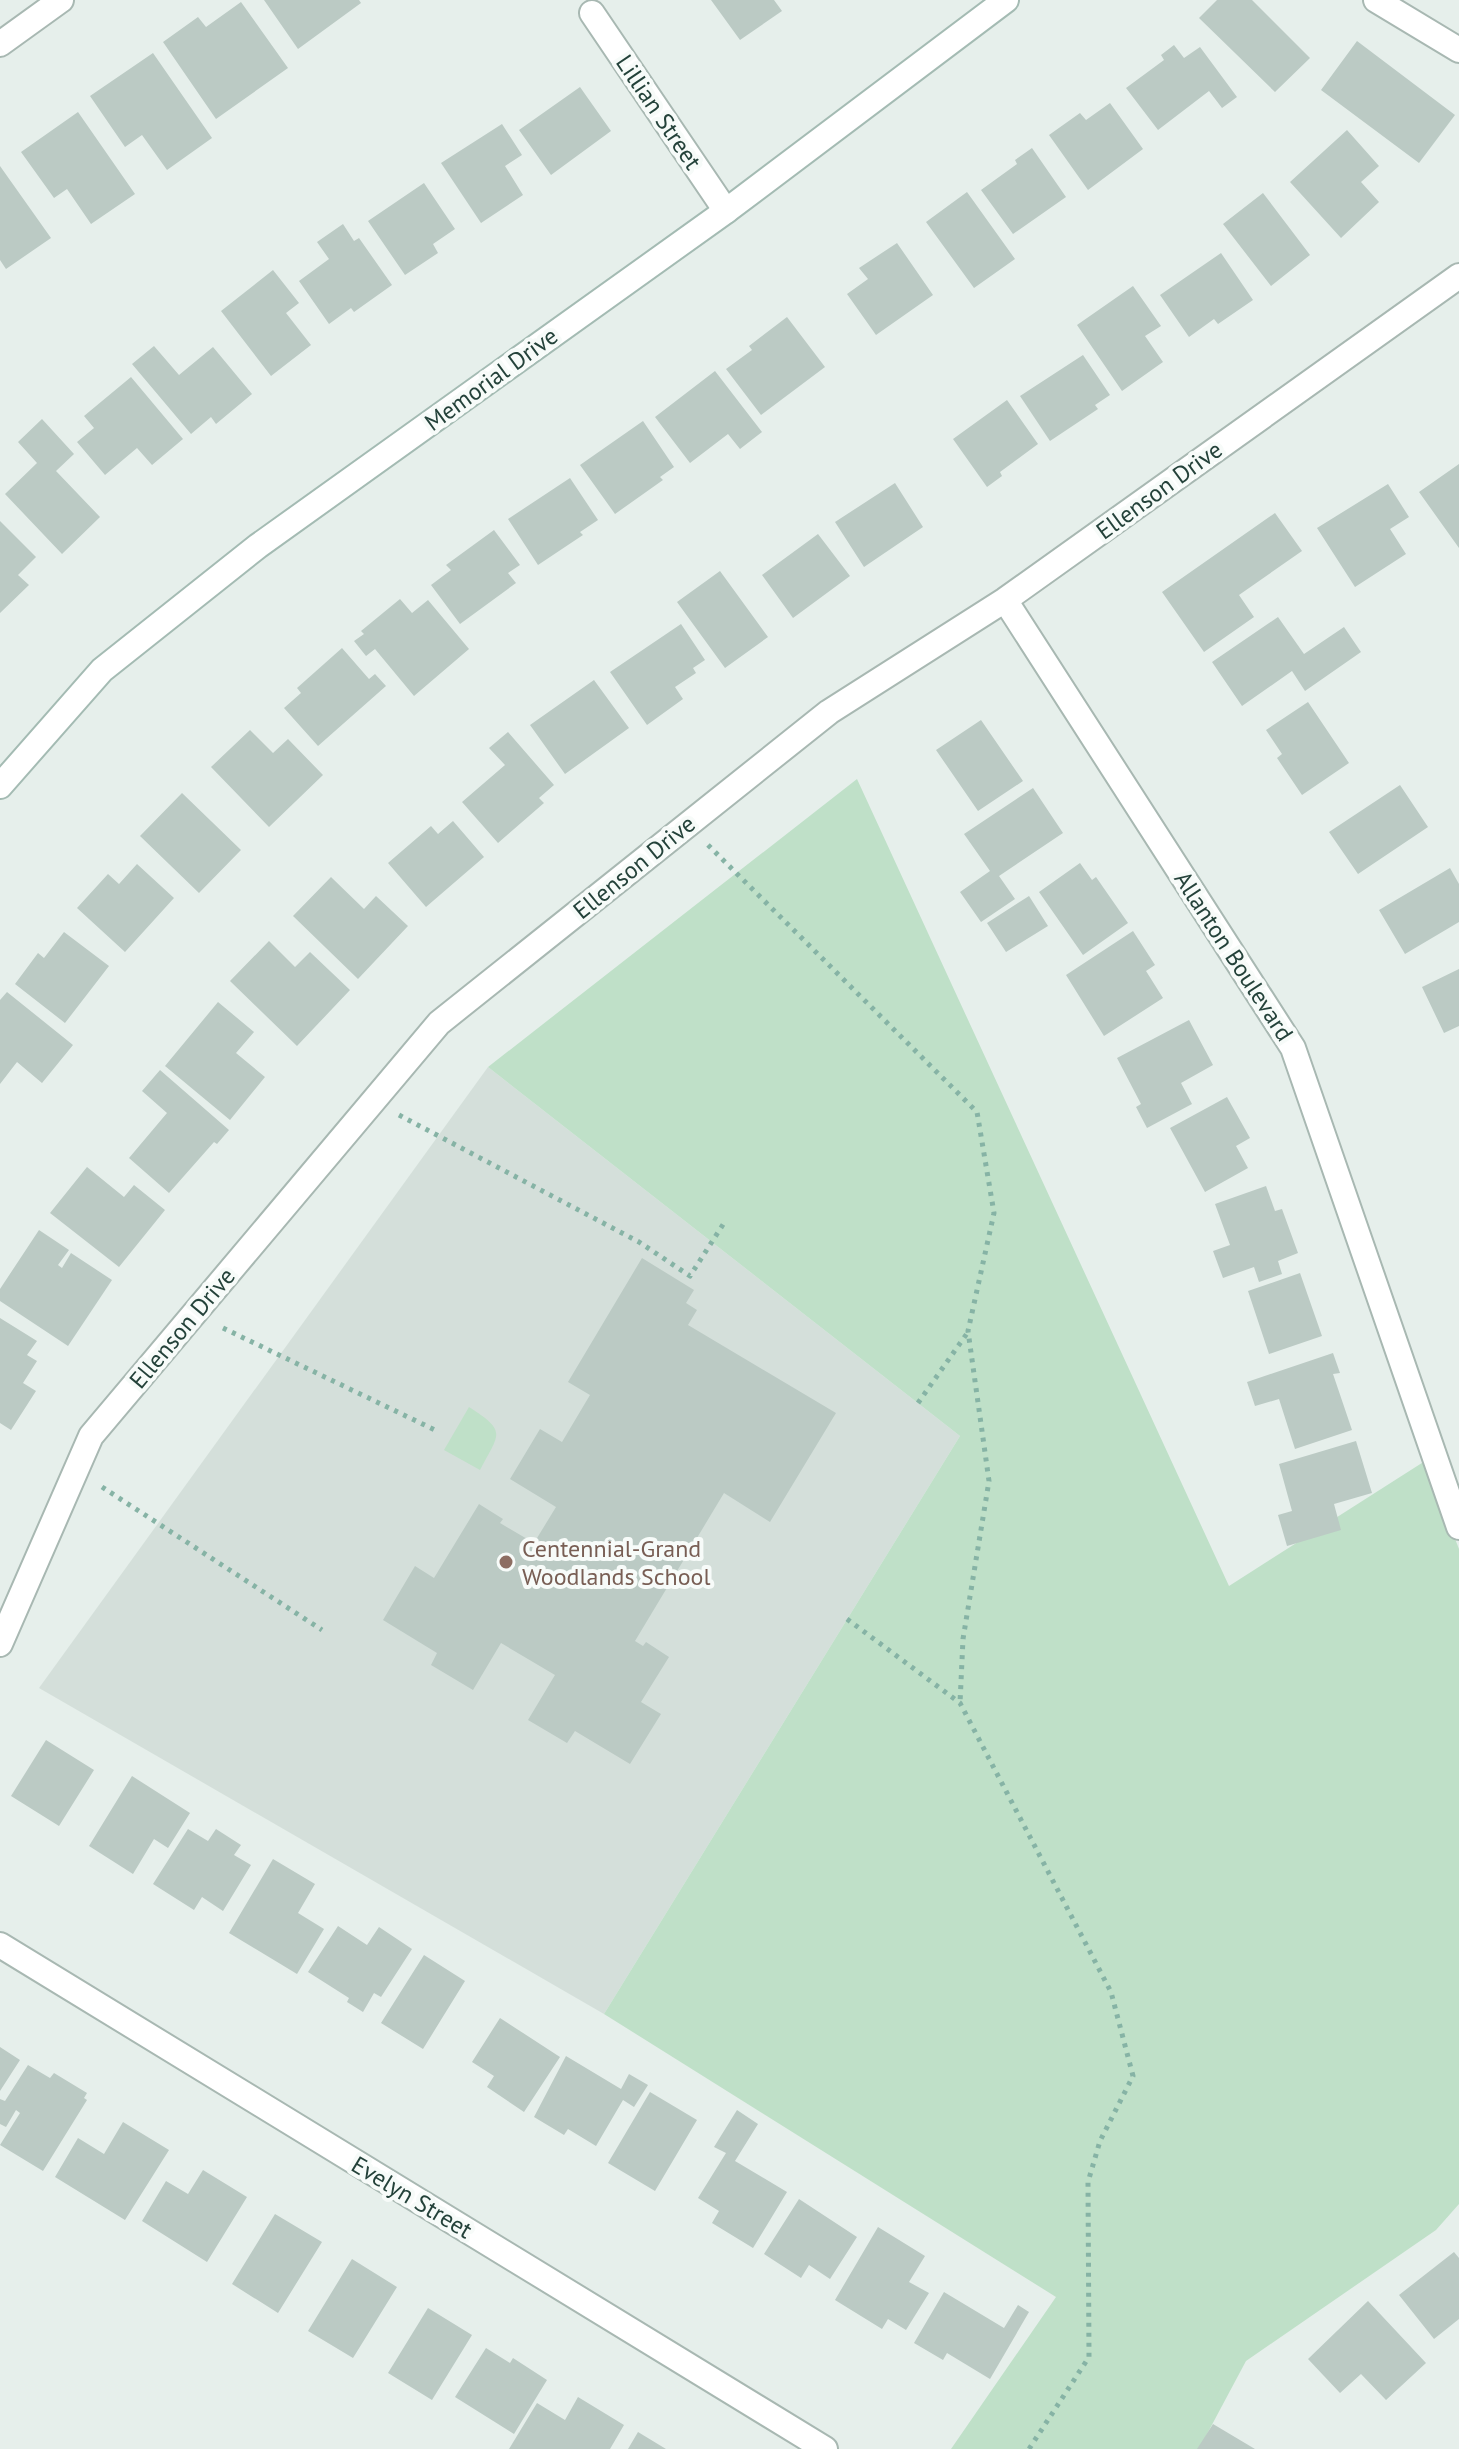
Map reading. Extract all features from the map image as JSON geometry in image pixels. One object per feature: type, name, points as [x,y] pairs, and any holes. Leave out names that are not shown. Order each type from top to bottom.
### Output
[{"type":"street","points":[[0,44],[61,0]]},
{"type":"street","name":"Memorial Drive","points":[[0,786],[102,670],[234,565],[726,211],[1006,0]]},
{"type":"street","points":[[1376,0],[1459,50]]},
{"type":"street","name":"Lillian Street","points":[[592,13],[726,211]]},
{"type":"street","name":"Ellenson Drive","points":[[0,1644],[91,1436],[439,1023],[829,712],[1005,600],[1459,276]]},
{"type":"street","name":"Allanton Boulevard","points":[[1005,600],[1293,1048],[1459,1527]]},
{"type":"street","name":"Evelyn Street","points":[[0,1945],[825,2449]]},
{"type":"path","points":[[687,825],[977,1112],[994,1213],[968,1331],[989,1481],[963,1639],[960,1703]]},
{"type":"path","points":[[373,1101],[639,1242],[690,1276],[724,1223]]},
{"type":"path","points":[[194,1314],[435,1430]]},
{"type":"path","points":[[918,1403],[968,1331]]},
{"type":"path","points":[[76,1470],[322,1630]]},
{"type":"path","points":[[847,1619],[960,1703],[1111,1992],[1133,2076],[1100,2141],[1088,2182],[1089,2357],[1029,2449]]},
{"type":"shaded area","name":"Centennial-Grand Woodlands School","points":[[488,1067],[960,1436],[604,2014],[39,1688]]},
{"type":"green space","points":[[857,779],[1229,1586],[1425,1461],[1459,1549],[1459,2204],[1436,2230],[1246,2361],[1199,2449],[951,2449],[1056,2297],[604,2014],[960,1436],[488,1067]]},
{"type":"green space","points":[[469,1407],[495,1428],[495,1440],[480,1470],[444,1450]]},
{"type":"building","points":[[264,0],[359,0],[361,3],[298,49]]},
{"type":"building","points":[[711,0],[774,0],[782,11],[740,40]]},
{"type":"building","points":[[1217,0],[1252,0],[1310,58],[1275,92],[1199,18]]},
{"type":"building","points":[[241,2],[288,68],[216,119],[163,42],[198,17],[206,27]]},
{"type":"building","points":[[1357,41],[1455,115],[1419,163],[1321,90]]},
{"type":"building","points":[[1174,45],[1184,58],[1200,47],[1237,97],[1222,108],[1209,91],[1158,130],[1126,88],[1164,60],[1161,55]]},
{"type":"building","points":[[153,53],[212,138],[167,170],[142,135],[125,147],[90,96]]},
{"type":"building","points":[[580,87],[611,131],[551,175],[519,130]]},
{"type":"building","points":[[1110,103],[1143,149],[1088,190],[1049,135],[1080,113],[1086,120]]},
{"type":"building","points":[[78,112],[135,194],[91,224],[67,189],[54,198],[21,152]]},
{"type":"building","points":[[502,124],[522,155],[505,166],[523,195],[481,223],[441,163]]},
{"type":"building","points":[[1347,130],[1379,166],[1361,182],[1379,202],[1341,238],[1290,182]]},
{"type":"building","points":[[1032,148],[1066,197],[1013,234],[981,190],[1017,164],[1015,160]]},
{"type":"building","points":[[0,166],[51,238],[6,269],[0,260]]},
{"type":"building","points":[[424,183],[455,229],[433,244],[438,253],[405,275],[368,221]]},
{"type":"building","points":[[967,192],[1015,259],[974,288],[926,222]]},
{"type":"building","points":[[1263,193],[1310,255],[1271,286],[1223,224]]},
{"type":"building","points":[[343,224],[354,241],[359,238],[392,285],[354,312],[351,308],[329,324],[299,281],[329,259],[317,242]]},
{"type":"building","points":[[897,243],[933,295],[876,335],[847,294],[868,279],[859,268]]},
{"type":"building","points":[[1221,253],[1253,300],[1218,324],[1214,319],[1189,337],[1160,295]]},
{"type":"building","points":[[273,270],[299,303],[286,313],[311,345],[271,376],[221,311]]},
{"type":"building","points":[[1133,286],[1161,326],[1145,336],[1163,362],[1122,391],[1077,325]]},
{"type":"building","points":[[787,317],[825,367],[761,415],[726,369],[752,350],[749,346]]},
{"type":"building","points":[[154,346],[179,375],[213,347],[252,394],[216,424],[211,417],[191,434],[132,364]]},
{"type":"building","points":[[1083,355],[1110,395],[1095,405],[1098,409],[1050,441],[1020,396]]},
{"type":"building","points":[[715,371],[762,432],[740,449],[728,434],[690,463],[655,417]]},
{"type":"building","points":[[131,377],[183,439],[152,465],[137,448],[105,475],[77,442],[94,428],[84,416]]},
{"type":"building","points":[[1007,400],[1038,444],[1000,472],[1002,476],[987,487],[953,439]]},
{"type":"building","points":[[42,419],[74,454],[56,471],[100,517],[62,554],[5,494],[37,463],[18,442]]},
{"type":"building","points":[[643,421],[674,467],[660,477],[663,480],[615,514],[580,465]]},
{"type":"building","points":[[1459,464],[1459,548],[1419,492]]},
{"type":"building","points":[[570,478],[598,520],[580,532],[583,535],[538,565],[508,519]]},
{"type":"building","points":[[895,483],[923,527],[864,567],[835,522]]},
{"type":"building","points":[[1388,484],[1409,517],[1390,529],[1406,554],[1355,587],[1317,528]]},
{"type":"building","points":[[1275,513],[1302,551],[1239,595],[1254,617],[1204,652],[1162,592]]},
{"type":"building","points":[[0,521],[36,557],[18,575],[29,585],[0,613]]},
{"type":"building","points":[[494,530],[520,565],[508,573],[516,583],[460,624],[431,585],[451,570],[446,565]]},
{"type":"building","points":[[818,534],[850,576],[793,618],[762,575]]},
{"type":"building","points":[[720,571],[768,637],[725,668],[677,602]]},
{"type":"building","points":[[400,599],[412,613],[428,600],[469,649],[414,696],[375,649],[366,656],[354,641],[364,634],[361,631]]},
{"type":"building","points":[[1278,617],[1304,654],[1344,627],[1361,652],[1305,691],[1292,671],[1242,706],[1212,662]]},
{"type":"building","points":[[681,624],[705,660],[693,668],[696,673],[675,687],[683,699],[647,725],[610,672]]},
{"type":"building","points":[[342,648],[369,679],[375,674],[386,686],[318,746],[284,708],[301,693],[297,688]]},
{"type":"building","points":[[594,680],[629,728],[565,774],[530,725]]},
{"type":"building","points":[[1308,702],[1349,763],[1302,795],[1277,758],[1282,754],[1266,730]]},
{"type":"building","points":[[981,720],[1023,781],[978,811],[936,750]]},
{"type":"building","points":[[250,730],[273,753],[288,739],[323,775],[269,827],[211,767]]},
{"type":"building","points":[[508,732],[554,785],[539,798],[544,803],[498,843],[462,802],[505,765],[489,748]]},
{"type":"building","points":[[1400,785],[1428,827],[1358,874],[1329,832]]},
{"type":"building","points":[[1033,788],[1063,833],[999,876],[1015,899],[981,922],[960,892],[990,871],[964,834]]},
{"type":"building","points":[[182,793],[241,850],[199,893],[140,836]]},
{"type":"building","points":[[453,821],[484,857],[426,907],[388,863],[431,826],[438,834]]},
{"type":"building","points":[[1080,863],[1092,880],[1096,877],[1128,923],[1083,955],[1039,892]]},
{"type":"building","points":[[137,864],[174,898],[125,952],[77,908],[108,874],[119,884]]},
{"type":"building","points":[[1450,868],[1459,884],[1459,922],[1405,954],[1379,910]]},
{"type":"building","points":[[331,877],[364,909],[376,896],[408,926],[358,979],[293,916]]},
{"type":"building","points":[[1029,896],[1048,926],[1006,952],[987,923]]},
{"type":"building","points":[[1133,931],[1155,965],[1146,971],[1163,998],[1104,1036],[1066,975]]},
{"type":"building","points":[[64,932],[109,966],[65,1023],[15,984],[38,953],[44,958]]},
{"type":"building","points":[[269,941],[295,967],[310,952],[350,990],[297,1046],[230,981]]},
{"type":"building","points":[[1459,969],[1459,1026],[1444,1033],[1422,987]]},
{"type":"building","points":[[7,992],[73,1045],[42,1083],[17,1062],[0,1084],[0,1000]]},
{"type":"building","points":[[218,1002],[254,1032],[236,1053],[265,1077],[230,1120],[165,1066]]},
{"type":"building","points":[[1189,1020],[1213,1065],[1181,1083],[1192,1104],[1147,1128],[1136,1107],[1141,1104],[1117,1058]]},
{"type":"building","points":[[160,1070],[229,1130],[217,1144],[214,1142],[169,1193],[129,1158],[167,1113],[142,1091]]},
{"type":"building","points":[[1227,1097],[1250,1138],[1236,1146],[1248,1168],[1205,1192],[1170,1128]]},
{"type":"building","points":[[87,1167],[124,1197],[134,1185],[165,1210],[119,1267],[50,1213]]},
{"type":"building","points":[[1266,1186],[1275,1211],[1282,1209],[1298,1253],[1278,1261],[1282,1274],[1259,1282],[1254,1267],[1223,1278],[1213,1251],[1230,1245],[1215,1204]]},
{"type":"building","points":[[39,1230],[69,1250],[58,1265],[62,1268],[71,1253],[112,1280],[68,1346],[0,1301],[0,1289]]},
{"type":"building","points":[[642,1258],[694,1290],[686,1303],[697,1310],[688,1325],[836,1413],[770,1522],[724,1493],[635,1641],[643,1646],[646,1642],[669,1657],[641,1702],[661,1714],[630,1764],[575,1731],[567,1743],[528,1720],[555,1675],[501,1643],[473,1690],[431,1665],[437,1653],[383,1620],[415,1566],[434,1578],[479,1504],[503,1519],[500,1523],[534,1543],[556,1507],[510,1479],[540,1429],[562,1442],[590,1395],[568,1382]]},
{"type":"building","points":[[1300,1273],[1322,1336],[1269,1354],[1248,1291]]},
{"type":"building","points":[[0,1318],[37,1341],[27,1355],[37,1361],[23,1383],[36,1391],[11,1430],[0,1423]]},
{"type":"building","points":[[1333,1353],[1340,1373],[1333,1374],[1352,1430],[1295,1449],[1279,1399],[1255,1406],[1247,1382]]},
{"type":"building","points":[[1356,1441],[1372,1493],[1334,1504],[1341,1530],[1287,1546],[1278,1515],[1292,1511],[1279,1464]]},
{"type":"building","points":[[46,1740],[94,1770],[59,1826],[11,1796]]},
{"type":"building","points":[[132,1776],[190,1813],[168,1848],[154,1839],[133,1874],[89,1846]]},
{"type":"building","points":[[188,1829],[208,1841],[216,1829],[241,1845],[234,1855],[251,1865],[223,1911],[202,1897],[194,1910],[153,1884]]},
{"type":"building","points":[[273,1859],[315,1884],[298,1913],[324,1929],[297,1974],[229,1933]]},
{"type":"building","points":[[338,1926],[367,1945],[379,1927],[412,1949],[381,1997],[374,1993],[363,2012],[347,2002],[349,1998],[308,1972]]},
{"type":"building","points":[[424,1955],[465,1981],[423,2049],[381,2023]]},
{"type":"building","points":[[500,2018],[560,2057],[524,2112],[487,2087],[494,2076],[472,2062]]},
{"type":"building","points":[[0,2047],[20,2060],[0,2091]]},
{"type":"building","points":[[566,2056],[621,2089],[629,2074],[648,2085],[634,2107],[623,2100],[596,2146],[568,2129],[564,2135],[534,2117]]},
{"type":"building","points":[[28,2065],[50,2078],[54,2073],[87,2093],[84,2098],[87,2100],[43,2171],[0,2145],[20,2113],[16,2110],[6,2127],[0,2124],[0,2099],[5,2101]]},
{"type":"building","points":[[650,2092],[697,2120],[655,2191],[608,2163]]},
{"type":"building","points":[[737,2110],[758,2124],[735,2161],[787,2192],[753,2248],[712,2223],[719,2211],[698,2198],[726,2153],[714,2147]]},
{"type":"building","points":[[123,2122],[169,2150],[125,2220],[55,2177],[78,2138],[104,2154]]},
{"type":"building","points":[[203,2170],[247,2197],[207,2262],[142,2221],[166,2181],[188,2194]]},
{"type":"building","points":[[799,2199],[857,2237],[830,2279],[809,2265],[801,2278],[764,2254]]},
{"type":"building","points":[[275,2214],[322,2242],[278,2313],[232,2284]]},
{"type":"building","points":[[878,2227],[925,2256],[909,2282],[929,2293],[906,2330],[888,2319],[882,2329],[835,2300]]},
{"type":"building","points":[[1454,2252],[1459,2258],[1459,2319],[1434,2339],[1399,2295]]},
{"type":"building","points":[[352,2259],[397,2287],[353,2358],[308,2331]]},
{"type":"building","points":[[944,2292],[1004,2328],[1018,2305],[1029,2312],[990,2379],[947,2353],[943,2360],[914,2343]]},
{"type":"building","points":[[1368,2301],[1426,2363],[1386,2400],[1361,2374],[1340,2393],[1308,2359]]},
{"type":"building","points":[[428,2308],[472,2335],[432,2400],[388,2373]]},
{"type":"building","points":[[486,2348],[510,2363],[513,2358],[547,2380],[514,2434],[455,2397]]},
{"type":"building","points":[[578,2397],[624,2425],[610,2449],[509,2449],[537,2403],[565,2420]]},
{"type":"building","points":[[1213,2424],[1255,2449],[1197,2449]]},
{"type":"building","points":[[638,2432],[666,2449],[628,2449]]},
{"type":"place","name":"Centennial-Grand Woodlands School","points":[[506,1562]]}]
